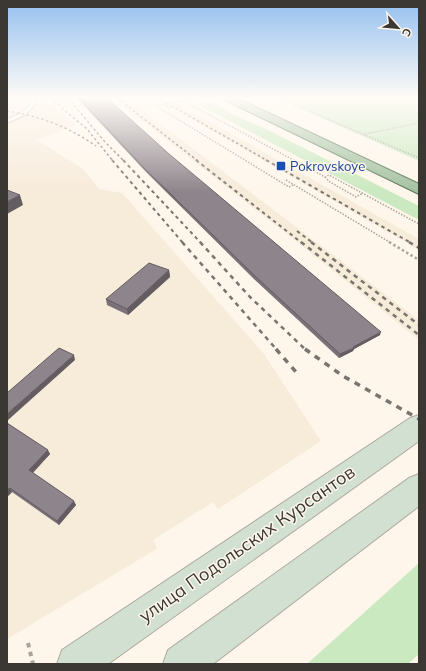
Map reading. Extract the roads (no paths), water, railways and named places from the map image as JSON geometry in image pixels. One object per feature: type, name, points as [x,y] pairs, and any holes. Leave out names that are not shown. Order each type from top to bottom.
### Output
[{"type":"main road","points":[[294,129],[419,190]]},
{"type":"main road","points":[[316,129],[419,177]]},
{"type":"main road","name":"улица Подольских Курсантов","points":[[76,664],[332,484],[419,426]]},
{"type":"main road","points":[[182,664],[419,488]]},
{"type":"railway","points":[[68,129],[96,146]]},
{"type":"railway","points":[[87,129],[113,161]]},
{"type":"railway","points":[[94,129],[123,160]]},
{"type":"railway","points":[[157,129],[198,161]]},
{"type":"railway","points":[[213,129],[268,161]]},
{"type":"railway","points":[[112,160],[183,243]]},
{"type":"railway","points":[[123,160],[201,243]]},
{"type":"railway","points":[[196,160],[302,243]]},
{"type":"railway","points":[[266,160],[411,243]]},
{"type":"railway","points":[[297,231],[313,243]]},
{"type":"railway","points":[[182,242],[277,350]]},
{"type":"railway","points":[[200,242],[250,297],[306,350]]},
{"type":"railway","points":[[301,242],[419,335]]},
{"type":"railway","points":[[311,242],[419,325]]},
{"type":"railway","points":[[409,242],[419,248]]},
{"type":"railway","points":[[276,349],[296,372]]},
{"type":"railway","points":[[305,349],[343,376],[419,419]]},
{"type":"place","name":"Pokrovskoye","points":[[281,166]]}]
